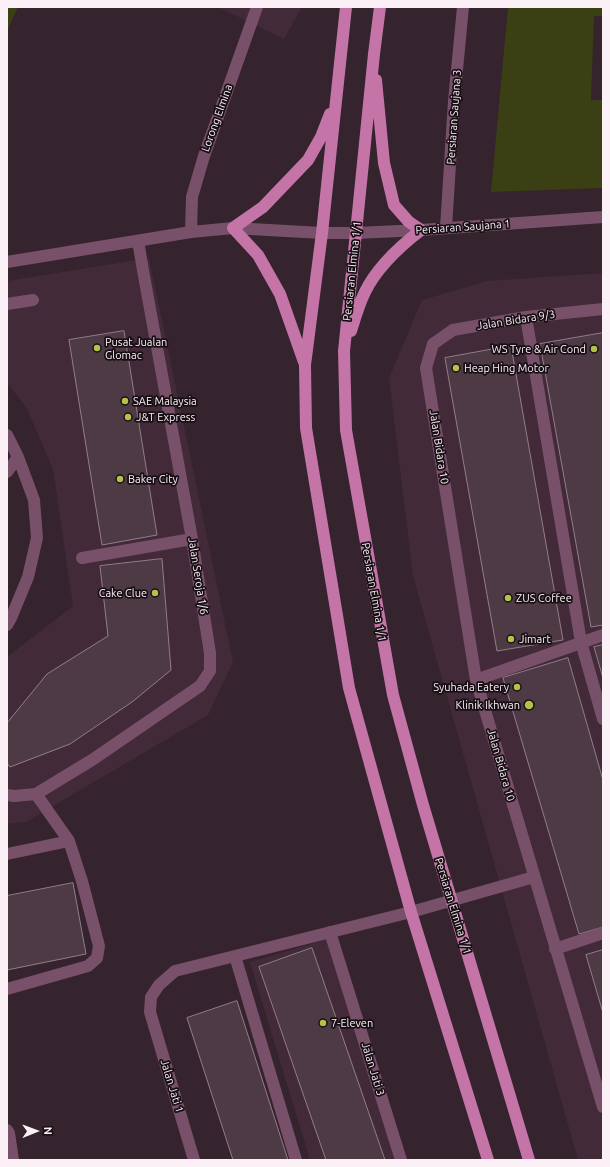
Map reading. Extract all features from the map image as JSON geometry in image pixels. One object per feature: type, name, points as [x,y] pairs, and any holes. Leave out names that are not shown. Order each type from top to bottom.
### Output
[{"type":"main road","points":[[346,7],[322,233],[305,365],[306,428],[349,688],[411,912],[488,1160]]},
{"type":"main road","name":"Persiaran Elmina 1/1","points":[[380,7],[344,351],[346,430],[393,695],[451,901],[529,1160]]},
{"type":"main road","points":[[344,351],[364,292],[381,266],[404,243],[421,230],[409,222],[394,205],[384,163],[374,54]]},
{"type":"main road","points":[[305,365],[280,294],[258,255],[233,228],[263,207],[308,160],[321,137],[336,97]]},
{"type":"street","name":"Lorong Elmina","points":[[191,232],[192,197],[202,163],[257,7]]},
{"type":"street","name":"Persiaran Saujana 3","points":[[446,228],[454,101],[463,7]]},
{"type":"street","name":"Persiaran Saujana 1","points":[[322,233],[421,230],[603,217]]},
{"type":"street","points":[[7,262],[191,232],[233,228],[322,233]]},
{"type":"street","name":"Jalan Seroja 1/6","points":[[7,795],[14,796],[36,794],[92,760],[200,686],[210,671],[210,653],[192,539],[138,241]]},
{"type":"street","points":[[7,304],[33,300]]},
{"type":"street","name":"Jalan Bidara 9/3","points":[[433,344],[453,330],[526,317],[603,309]]},
{"type":"street","points":[[526,317],[581,642],[603,719]]},
{"type":"street","name":"Jalan Bidara 10","points":[[433,344],[426,368],[476,680],[603,1107]]},
{"type":"street","points":[[7,435],[18,457],[34,500],[37,538],[28,577],[8,619]]},
{"type":"street","points":[[7,472],[18,457]]},
{"type":"street","points":[[82,558],[192,539]]},
{"type":"street","points":[[476,680],[581,642],[603,636]]},
{"type":"street","points":[[7,989],[88,966],[97,958],[99,946],[82,880],[69,842],[36,794]]},
{"type":"street","points":[[7,854],[69,842]]},
{"type":"street","points":[[296,1160],[235,956],[411,912],[534,877]]},
{"type":"street","name":"Jalan Jati 3","points":[[330,932],[401,1160]]},
{"type":"street","points":[[556,949],[603,934]]},
{"type":"street","name":"Jalan Jati 1","points":[[194,1160],[150,1012],[151,997],[159,985],[176,971],[235,956]]},
{"type":"street","points":[[7,1130],[9,1133],[13,1160]]},
{"type":"shaded area","points":[[218,7],[302,7],[284,39]]},
{"type":"shaded area","points":[[149,258],[233,662],[208,715],[26,822],[7,824],[7,657],[73,606],[53,469],[26,407],[7,383],[7,281]]},
{"type":"shaded area","points":[[603,273],[603,1160],[578,1160],[413,576],[389,378],[422,300],[487,281]]},
{"type":"shaded area","points":[[331,938],[397,1160],[310,1160],[250,962]]},
{"type":"green space","points":[[7,7],[18,7],[7,31]]},
{"type":"green space","points":[[508,7],[603,7],[603,16],[594,16],[591,100],[603,100],[603,188],[491,192]]},
{"type":"building","points":[[124,331],[157,535],[102,545],[69,340]]},
{"type":"building","points":[[603,333],[603,625],[591,627],[540,344]]},
{"type":"building","points":[[511,346],[563,640],[497,651],[445,358]]},
{"type":"building","points":[[162,559],[171,670],[132,702],[70,744],[10,767],[7,763],[7,723],[47,674],[108,636],[100,566]]},
{"type":"building","points":[[603,645],[603,678],[594,647]]},
{"type":"building","points":[[568,658],[603,780],[603,927],[579,934],[503,678]]},
{"type":"building","points":[[73,883],[86,954],[7,970],[7,896]]},
{"type":"building","points":[[312,948],[385,1160],[326,1160],[259,967]]},
{"type":"building","points":[[603,950],[603,1013],[586,955]]},
{"type":"building","points":[[237,1001],[288,1160],[233,1160],[187,1018]]},
{"type":"place","name":"Pusat Jualan Glomac","points":[[97,348]]},
{"type":"place","name":"WS Tyre & Air Cond","points":[[594,349]]},
{"type":"place","name":"Heap Hing Motor","points":[[456,368]]},
{"type":"place","name":"SAE Malaysia","points":[[125,401]]},
{"type":"place","name":"J&T Express","points":[[128,417]]},
{"type":"place","name":"Baker City","points":[[120,479]]},
{"type":"place","name":"Cake Clue","points":[[155,593]]},
{"type":"place","name":"ZUS Coffee","points":[[508,598]]},
{"type":"place","name":"Jimart","points":[[511,639]]},
{"type":"place","name":"Syuhada Eatery","points":[[517,687]]},
{"type":"place","name":"Klinik Ikhwan","points":[[529,705]]},
{"type":"place","name":"7-Eleven","points":[[323,1023]]}]
